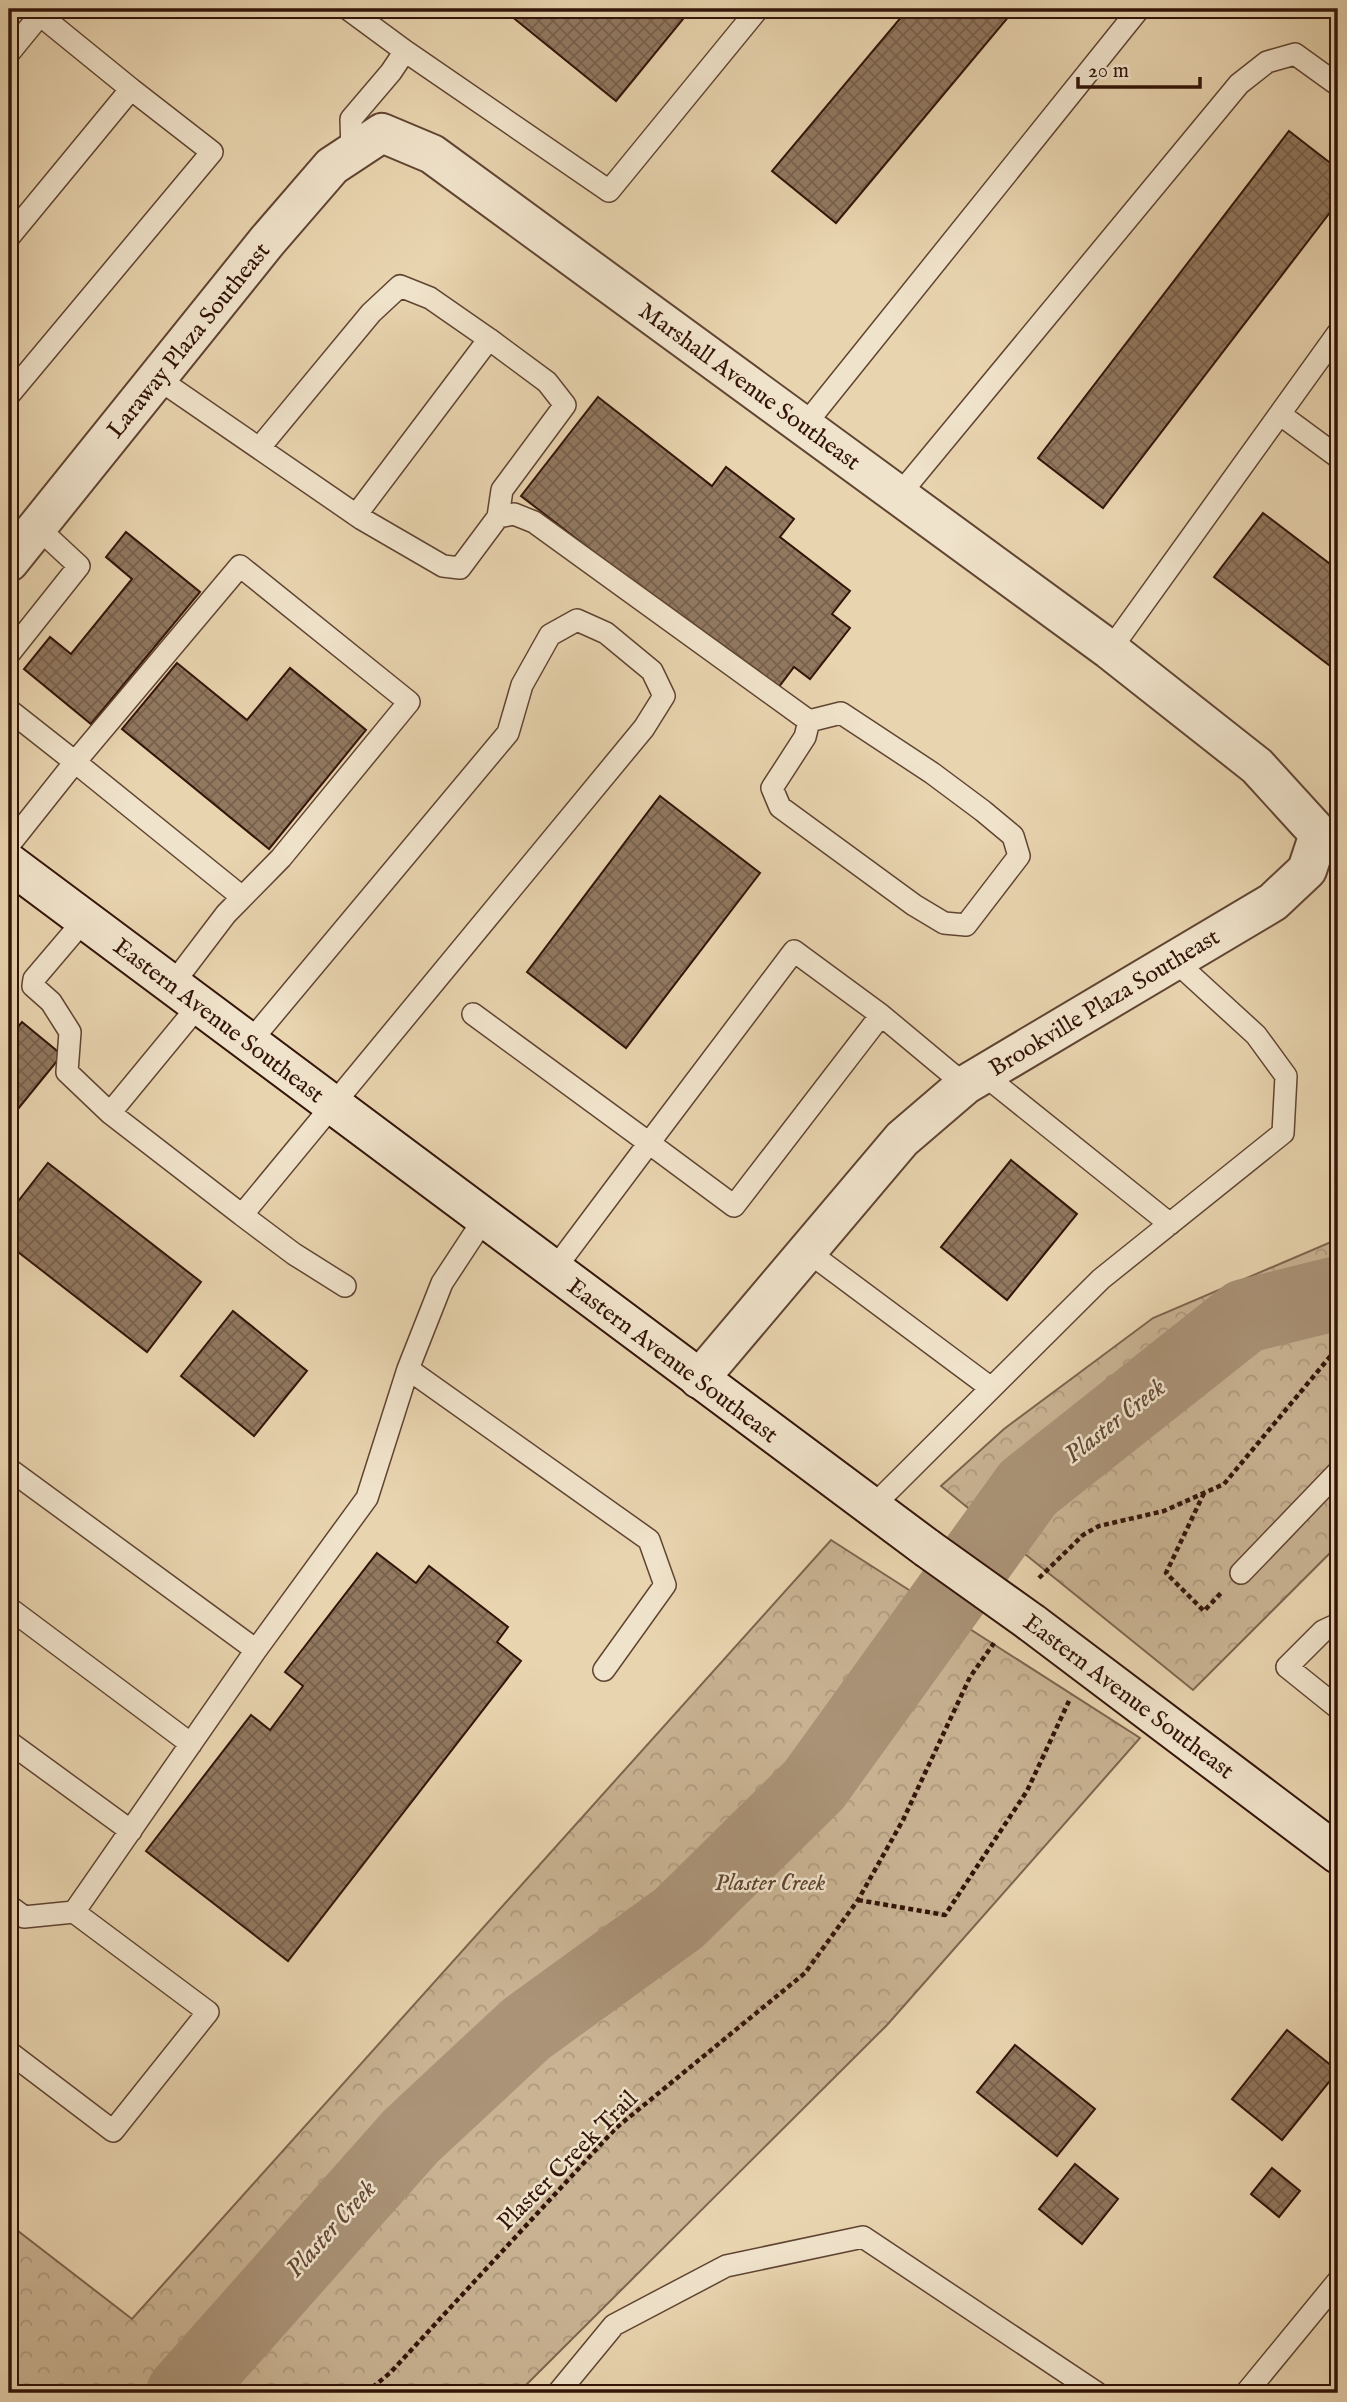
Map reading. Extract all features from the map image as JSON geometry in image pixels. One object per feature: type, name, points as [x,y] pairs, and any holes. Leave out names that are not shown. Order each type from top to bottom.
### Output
[{"type":"street","name":"Marshall Avenue Southeast","points":[[367,143],[432,154],[1111,650]]},
{"type":"street","name":"Laraway Plaza Southeast","points":[[9,562],[332,166],[367,143]]},
{"type":"street","name":"Brookville Plaza Southeast","points":[[699,1379],[902,1139],[974,1080],[1273,902],[1307,870],[1319,834],[1257,766],[1111,650]]},
{"type":"street","name":"Eastern Avenue Southeast","points":[[9,863],[553,1271],[1087,1663],[1338,1854]]},
{"type":"lane","points":[[348,9],[609,191],[758,9]]},
{"type":"lane","points":[[804,426],[1139,9]]},
{"type":"lane","points":[[9,53],[36,12],[212,152],[9,395]]},
{"type":"lane","points":[[367,143],[351,119],[405,51]]},
{"type":"lane","points":[[899,495],[1239,84],[1267,62],[1295,54],[1338,85]]},
{"type":"lane","points":[[9,237],[131,89]]},
{"type":"lane","points":[[157,378],[356,515],[443,566],[460,568],[498,517],[502,490],[565,405],[547,382],[489,339],[430,298],[400,286],[371,313],[260,447]]},
{"type":"lane","points":[[1111,650],[1338,333]]},
{"type":"lane","points":[[356,515],[489,339]]},
{"type":"lane","points":[[1281,415],[1338,457]]},
{"type":"lane","points":[[498,517],[514,514],[534,522],[809,721],[841,713],[932,774],[1013,836],[1019,856],[966,925],[944,923],[914,905],[780,807],[772,788],[805,737],[809,721]]},
{"type":"lane","points":[[9,654],[79,566],[37,527]]},
{"type":"lane","points":[[9,845],[240,566],[410,702],[281,858],[242,897],[185,995],[110,1113]]},
{"type":"lane","points":[[242,1214],[644,728],[664,695],[652,671],[606,633],[577,620],[550,635],[522,685],[508,733],[249,1043]]},
{"type":"lane","points":[[9,710],[242,897]]},
{"type":"lane","points":[[85,919],[34,979],[33,986],[51,1002],[70,1032],[67,1072],[110,1113],[294,1254],[345,1286]]},
{"type":"lane","points":[[553,1271],[794,951],[1170,1224]]},
{"type":"lane","points":[[872,1507],[1101,1279],[1283,1133],[1286,1076],[1256,1035],[1174,960]]},
{"type":"lane","points":[[473,1014],[734,1206],[881,1015]]},
{"type":"lane","points":[[74,1912],[256,1650],[367,1498],[408,1369],[442,1283],[484,1219]]},
{"type":"lane","points":[[807,1251],[991,1388]]},
{"type":"lane","points":[[408,1369],[649,1540],[665,1585],[604,1670]]},
{"type":"lane","points":[[9,1469],[256,1650]]},
{"type":"lane","points":[[1241,1573],[1338,1472]]},
{"type":"lane","points":[[9,1608],[191,1744]]},
{"type":"lane","points":[[1338,1624],[1323,1631],[1287,1667],[1338,1708]]},
{"type":"lane","points":[[9,1742],[131,1830]]},
{"type":"lane","points":[[9,1906],[24,1917],[74,1912],[208,2012],[113,2131],[9,2052]]},
{"type":"lane","points":[[558,2393],[614,2325],[726,2266],[863,2237],[1097,2393]]},
{"type":"lane","points":[[1246,2393],[1338,2281]]},
{"type":"path","points":[[1224,1484],[1338,1347]]},
{"type":"path","points":[[1203,1493],[1166,1573],[1204,1611],[1241,1573]]},
{"type":"path","points":[[858,1900],[945,1915],[1027,1791],[1087,1663]]},
{"type":"path","name":"Plaster Creek Trail","points":[[366,2393],[391,2372],[616,2128],[805,1973],[858,1900],[903,1820]]},
{"type":"green space","name":"Plaster Creek","points":[[1338,1239],[1338,1545],[1193,1690],[941,1486],[1004,1429],[1153,1318]]},
{"type":"green space","name":"Plaster Creek","points":[[831,1540],[1140,1738],[887,2025],[518,2393],[9,2393],[9,2224],[132,2319]]},
{"type":"building","points":[[683,9],[688,13],[616,101],[505,11]]},
{"type":"building","points":[[908,9],[1015,9],[836,223],[772,171]]},
{"type":"building","points":[[1289,131],[1338,169],[1338,202],[1103,508],[1038,458]]},
{"type":"building","points":[[598,397],[712,486],[726,467],[794,519],[780,537],[850,591],[832,614],[850,628],[810,679],[794,667],[775,692],[521,496]]},
{"type":"building","points":[[1263,513],[1338,570],[1338,672],[1214,577]]},
{"type":"building","points":[[126,532],[200,592],[91,724],[24,669],[50,637],[71,654],[132,579],[106,557]]},
{"type":"building","points":[[177,663],[247,720],[290,668],[366,730],[269,849],[122,729]]},
{"type":"building","points":[[660,796],[760,873],[626,1048],[527,972]]},
{"type":"building","points":[[22,1022],[62,1055],[13,1115],[9,1112],[9,1038]]},
{"type":"building","points":[[1011,1160],[1077,1214],[1007,1300],[941,1247]]},
{"type":"building","points":[[48,1163],[201,1282],[147,1352],[9,1245],[9,1213]]},
{"type":"building","points":[[233,1311],[307,1371],[254,1436],[181,1376]]},
{"type":"building","points":[[377,1553],[416,1583],[429,1566],[508,1627],[497,1642],[521,1661],[288,1961],[146,1851],[251,1715],[270,1730],[303,1686],[285,1672]]},
{"type":"building","points":[[1287,2030],[1338,2071],[1282,2140],[1232,2099]]},
{"type":"building","points":[[1015,2045],[1095,2109],[1057,2156],[977,2092]]},
{"type":"building","points":[[1075,2164],[1118,2199],[1082,2244],[1039,2209]]},
{"type":"building","points":[[1272,2168],[1300,2191],[1279,2217],[1251,2194]]},
{"type":"waterway","name":"Plaster Creek","points":[[183,2393],[411,2136],[526,2029],[679,1918],[814,1785],[1028,1488],[1245,1316],[1338,1293]]}]
